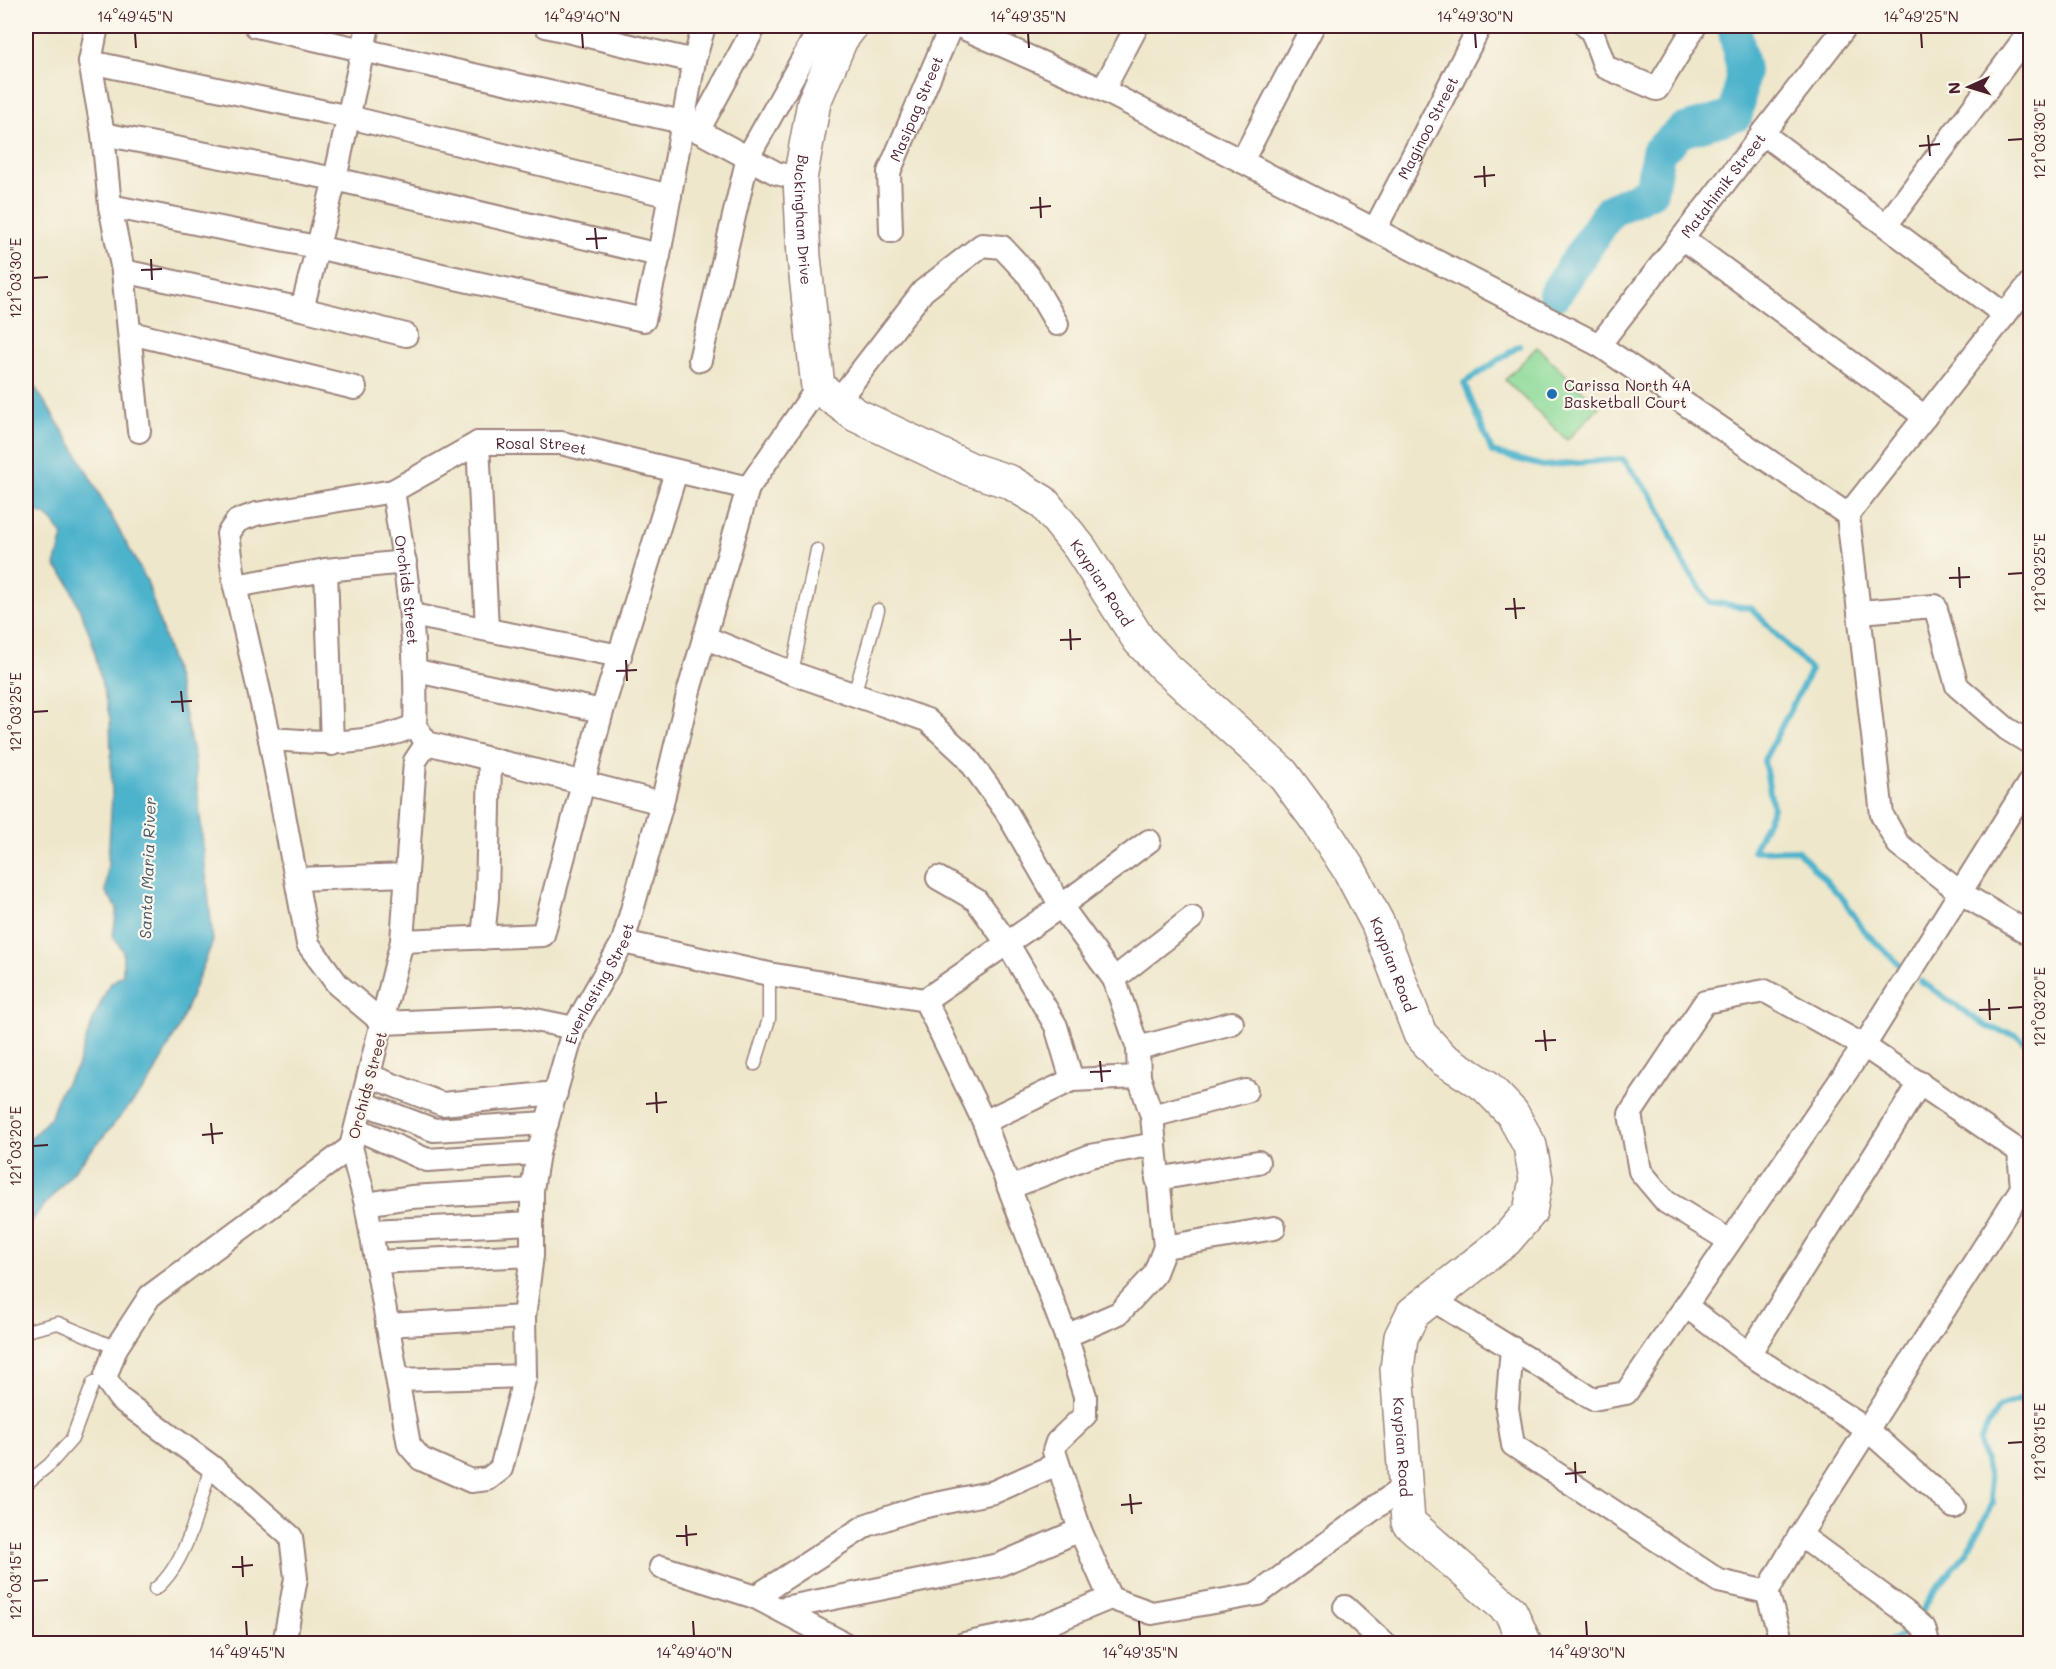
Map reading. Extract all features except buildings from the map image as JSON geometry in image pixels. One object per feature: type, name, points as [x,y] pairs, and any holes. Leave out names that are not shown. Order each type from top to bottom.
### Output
[{"type":"street","points":[[97,26],[90,62],[103,134],[110,206],[123,272],[131,333],[139,431]]},
{"type":"street","points":[[256,26],[690,126],[776,173],[800,179]]},
{"type":"street","points":[[302,309],[335,179],[368,26]]},
{"type":"street","points":[[546,26],[637,35],[694,62]]},
{"type":"street","points":[[110,206],[316,247],[644,320],[670,196],[690,126],[694,62],[704,26]]},
{"type":"street","points":[[690,126],[755,26]]},
{"type":"street","points":[[700,360],[748,158],[821,26]]},
{"type":"street","name":"Buckingham Drive","points":[[827,395],[804,257],[800,179],[814,102],[842,39],[851,26]]},
{"type":"street","name":"Masipag Street","points":[[891,231],[889,172],[951,26]]},
{"type":"street","points":[[959,26],[1103,90],[1599,345],[1848,515]]},
{"type":"street","points":[[1103,90],[1137,26]]},
{"type":"street","points":[[1242,161],[1313,26]]},
{"type":"street","name":"Maginoo Street","points":[[1375,229],[1480,26]]},
{"type":"street","points":[[1591,28],[1605,68],[1657,89],[1695,26]]},
{"type":"street","name":"Matahimik Street","points":[[1599,345],[1846,26]]},
{"type":"street","points":[[1887,224],[2031,31]]},
{"type":"street","points":[[90,62],[349,117],[670,196]]},
{"type":"street","points":[[1762,133],[1887,224],[2005,315]]},
{"type":"street","points":[[103,134],[335,179],[658,255]]},
{"type":"street","points":[[1682,238],[1925,417]]},
{"type":"street","name":"Everlasting Street","points":[[488,1479],[501,1468],[525,1376],[524,1317],[532,1255],[532,1190],[538,1153],[574,1028],[623,942],[662,803],[704,637],[748,488],[827,395],[923,291],[982,245],[1002,247],[1029,276],[1057,324]]},
{"type":"street","points":[[123,272],[302,309],[406,334]]},
{"type":"street","points":[[2031,283],[1848,515],[1882,815],[1898,844],[1961,893],[2031,934]]},
{"type":"street","points":[[131,333],[355,388]]},
{"type":"street","name":"Kaypian Road","points":[[827,395],[856,415],[970,469],[1010,482],[1043,502],[1080,548],[1139,640],[1282,773],[1319,823],[1350,871],[1378,924],[1420,1034],[1443,1059],[1486,1086],[1512,1113],[1530,1146],[1536,1179],[1530,1212],[1506,1240],[1413,1313],[1401,1337],[1397,1369],[1407,1522],[1511,1612],[1525,1644]]},
{"type":"street","name":"Rosal Street","points":[[235,586],[228,534],[237,521],[255,514],[393,491],[478,443],[561,442],[748,488]]},
{"type":"street","points":[[478,443],[487,629]]},
{"type":"street","points":[[402,941],[543,934],[602,711],[676,472]]},
{"type":"street","name":"Orchids Street","points":[[393,491],[412,615],[421,734],[415,761],[402,941],[354,1138],[409,1445],[421,1459],[471,1481],[488,1479]]},
{"type":"street","points":[[405,562],[326,570],[235,586],[270,739],[308,944],[338,985],[383,1023],[521,1017],[574,1028]]},
{"type":"street","points":[[326,570],[332,744]]},
{"type":"street","points":[[1859,612],[1935,606],[1957,686],[2007,729],[2031,743]]},
{"type":"street","points":[[412,615],[620,656]]},
{"type":"street","points":[[704,637],[792,673],[927,720],[966,756],[1006,812],[1061,906],[1114,979],[1138,1048],[1139,1077],[1152,1116],[1164,1247],[1154,1275],[1119,1313],[1066,1336]]},
{"type":"street","points":[[417,671],[602,711]]},
{"type":"street","points":[[270,739],[332,744],[421,734],[490,760],[662,803]]},
{"type":"street","points":[[483,938],[487,898],[490,760]]},
{"type":"street","points":[[1430,1299],[1593,1399],[1626,1393],[1864,1046],[2031,781]]},
{"type":"street","points":[[623,942],[769,974],[925,1000],[1008,944],[1149,841]]},
{"type":"street","points":[[297,879],[407,875]]},
{"type":"street","points":[[938,878],[976,900],[1008,944],[1056,1026],[1071,1080]]},
{"type":"street","points":[[1114,979],[1192,918]]},
{"type":"street","points":[[1730,1241],[1666,1202],[1640,1171],[1630,1114],[1706,1002],[1765,991],[1864,1046],[2019,1151],[2022,1188],[1800,1535],[1767,1592],[1780,1636],[1777,1644]]},
{"type":"street","points":[[925,1000],[984,1122],[1066,1336],[1087,1405],[1085,1414],[1057,1442],[1054,1451],[1080,1530],[1110,1598]]},
{"type":"street","points":[[1138,1048],[1232,1023]]},
{"type":"street","points":[[370,1076],[442,1104],[556,1094]]},
{"type":"street","points":[[984,1122],[1071,1080],[1139,1077]]},
{"type":"street","points":[[1749,1354],[1920,1083]]},
{"type":"street","points":[[1152,1116],[1246,1090]]},
{"type":"street","points":[[363,1103],[434,1130],[547,1123]]},
{"type":"street","points":[[284,1644],[297,1578],[291,1537],[211,1466],[120,1399],[105,1378],[116,1348],[150,1296],[354,1138],[427,1160],[538,1153]]},
{"type":"street","points":[[1009,1188],[1090,1156],[1155,1143]]},
{"type":"street","points":[[1157,1179],[1258,1162]]},
{"type":"street","points":[[366,1204],[411,1197],[532,1190]]},
{"type":"street","points":[[370,1231],[532,1223]]},
{"type":"street","points":[[1164,1247],[1274,1228]]},
{"type":"street","points":[[376,1262],[532,1255]]},
{"type":"street","points":[[1686,1306],[1749,1354],[1868,1431],[1954,1507]]},
{"type":"street","points":[[387,1325],[524,1317]]},
{"type":"street","points":[[1512,1348],[1507,1408],[1513,1445],[1719,1581],[1767,1592]]},
{"type":"street","points":[[398,1380],[525,1376]]},
{"type":"street","points":[[755,1597],[867,1525],[917,1508],[994,1492],[1057,1464]]},
{"type":"street","points":[[964,1644],[1034,1630],[1110,1598],[1152,1614],[1258,1594],[1406,1485]]},
{"type":"street","points":[[779,1609],[999,1565],[1080,1530]]},
{"type":"street","points":[[1800,1535],[1920,1629]]},
{"type":"street","points":[[661,1567],[755,1597],[845,1644]]},
{"type":"street","points":[[1345,1606],[1385,1644]]},
{"type":"lane","points":[[792,673],[816,550]]},
{"type":"lane","points":[[854,695],[878,610]]},
{"type":"lane","points":[[755,1064],[769,1019],[769,974]]},
{"type":"lane","points":[[26,1331],[58,1323],[116,1348]]},
{"type":"lane","points":[[26,1484],[50,1464],[72,1439],[93,1383],[105,1378]]},
{"type":"lane","points":[[155,1589],[169,1579],[181,1553],[211,1466]]},
{"type":"green space","name":"Carissa North 4A Basketball Court","points":[[1537,347],[1599,407],[1567,440],[1505,380]]},
{"type":"water","name":"Santa Maria River","points":[[26,373],[75,450],[147,581],[176,676],[194,757],[213,941],[179,1027],[149,1083],[26,1227],[26,1143],[51,1117],[59,1093],[77,1067],[94,1017],[109,985],[123,974],[123,951],[113,936],[117,908],[106,892],[112,797],[110,718],[91,637],[67,579],[55,566],[63,536],[56,525],[44,514],[26,512]]},
{"type":"waterway","points":[[1555,294],[1610,211],[1651,191],[1658,152],[1681,131],[1736,115],[1743,70],[1734,26]]},
{"type":"waterway","points":[[1519,346],[1464,383],[1492,452],[1543,466],[1623,459],[1657,503],[1682,561],[1709,602],[1751,608],[1811,670],[1764,760],[1773,808],[1753,851],[1797,850],[1844,900],[1864,931],[1900,965]]},
{"type":"waterway","points":[[1921,981],[1987,1027],[2016,1035],[2030,1046]]},
{"type":"waterway","points":[[1919,1616],[1933,1593],[1967,1552],[1993,1503],[1989,1475],[1979,1441],[1999,1407],[2030,1396]]},
{"type":"waterway","points":[[1882,1644],[1909,1632],[1914,1625]]},
{"type":"place","name":"Carissa North 4A Basketball Court","points":[[1552,394]]}]
